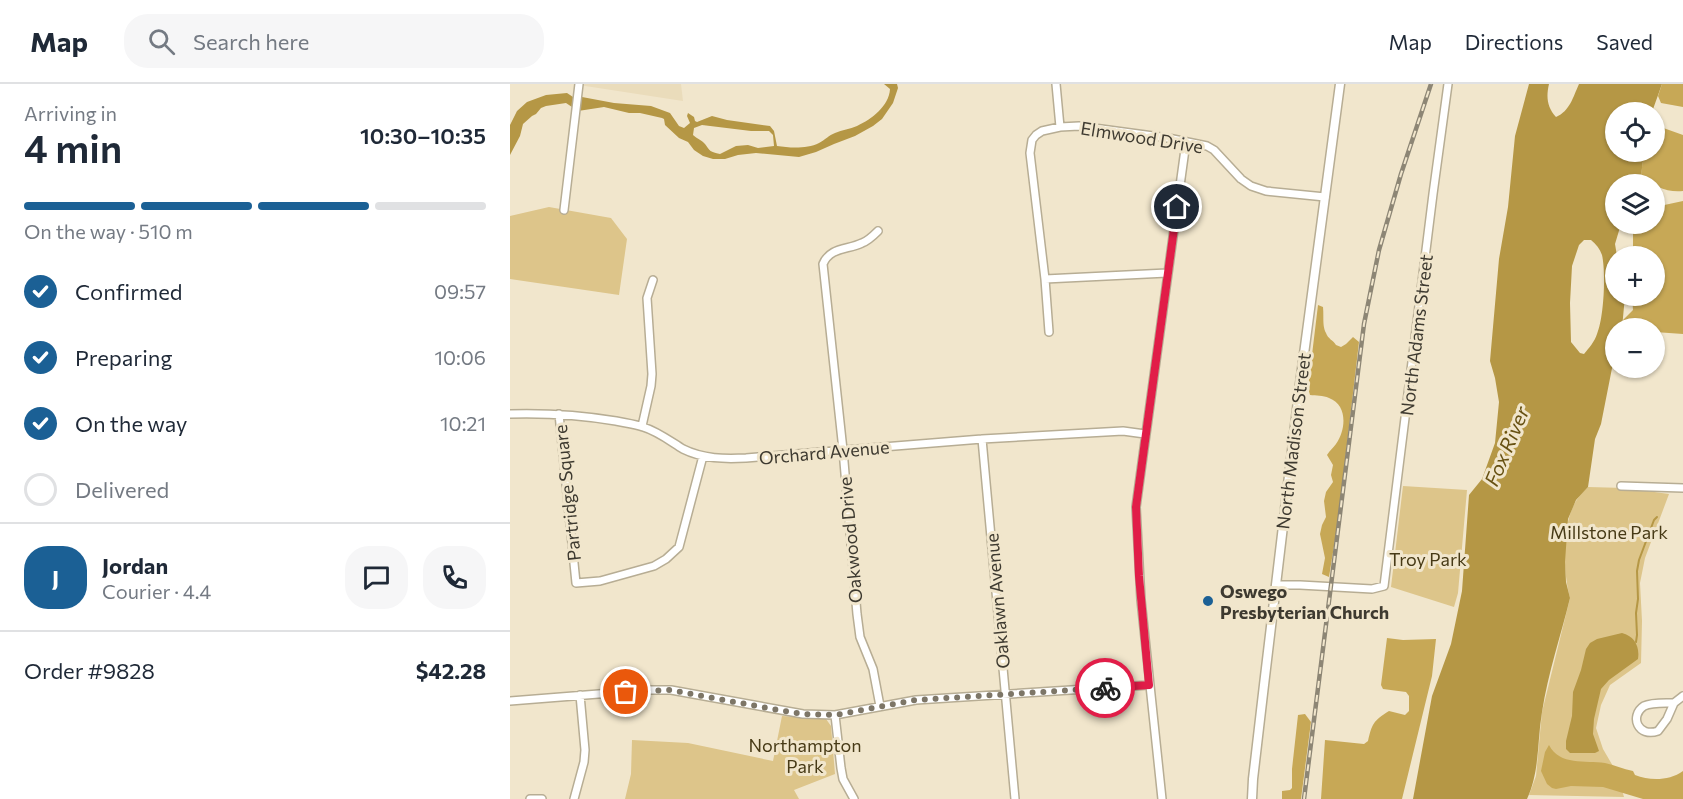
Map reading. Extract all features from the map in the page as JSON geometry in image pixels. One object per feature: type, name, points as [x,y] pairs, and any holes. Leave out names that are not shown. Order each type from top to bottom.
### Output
[{"type":"street","points":[[564,210],[579,84]]},
{"type":"street","points":[[1056,84],[1060,127]]},
{"type":"street","name":"North Madison Street","points":[[1252,799],[1298,396],[1340,84]]},
{"type":"street","name":"North Adams Street","points":[[1276,585],[1372,590],[1384,586],[1448,84]]},
{"type":"street","name":"Elmwood Drive","points":[[1049,332],[1030,146],[1036,135],[1042,131],[1079,126],[1207,146],[1251,186],[1266,191],[1325,197]]},
{"type":"street","points":[[1162,799],[1139,576],[1136,507],[1186,142]]},
{"type":"street","name":"Oakwood Drive","points":[[878,231],[861,244],[832,253],[823,264],[860,637],[873,669],[880,706]]},
{"type":"street","points":[[1045,279],[1167,273]]},
{"type":"street","points":[[642,426],[652,374],[647,298],[653,280]]},
{"type":"street","name":"Orchard Avenue","points":[[510,413],[587,416],[642,426],[685,450],[718,458],[746,458],[982,439],[1123,431],[1145,434]]},
{"type":"street","name":"Partridge Square","points":[[559,414],[576,583],[600,580],[654,566],[666,560],[679,547],[703,456]]},
{"type":"street","name":"Oaklawn Avenue","points":[[982,439],[1015,799]]},
{"type":"street","points":[[1621,486],[1683,488]]},
{"type":"street","points":[[510,701],[670,690],[803,714],[835,715],[916,700],[1149,685]]},
{"type":"street","points":[[574,799],[585,750],[580,695]]},
{"type":"street","points":[[1674,703],[1645,706],[1637,716],[1637,724],[1641,730],[1647,733],[1658,731],[1667,719],[1674,703],[1683,696]]},
{"type":"street","points":[[835,715],[840,768],[854,799]]},
{"type":"street","points":[[530,799],[542,799]]},
{"type":"shaded area","points":[[681,84],[683,101],[579,85]]},
{"type":"shaded area","points":[[1662,84],[1683,84],[1683,107],[1661,102],[1658,96]]},
{"type":"shaded area","points":[[1665,129],[1683,135],[1683,191],[1665,189],[1665,174],[1641,174],[1643,162],[1665,162]]},
{"type":"shaded area","points":[[1683,201],[1683,334],[1665,333],[1665,318],[1625,318],[1633,310],[1633,306],[1665,306],[1665,246],[1633,246],[1633,234],[1665,234],[1665,205]]},
{"type":"shaded area","points":[[1318,305],[1323,307],[1324,327],[1327,335],[1336,345],[1341,347],[1353,337],[1359,342],[1338,521],[1329,577],[1322,574],[1325,558],[1320,534],[1326,517],[1324,501],[1326,492],[1333,482],[1331,475],[1333,465],[1327,455],[1342,432],[1343,418],[1340,406],[1335,401],[1324,396],[1310,395],[1308,388]]},
{"type":"shaded area","points":[[1387,638],[1436,639],[1432,676],[1402,799],[1321,799],[1325,740],[1364,744],[1368,741],[1376,720],[1384,714],[1389,711],[1405,715],[1409,711],[1409,696],[1406,692],[1383,689],[1381,685]]},
{"type":"shaded area","points":[[1305,714],[1311,722],[1301,799],[1282,799],[1282,791],[1292,788],[1298,715]]},
{"type":"shaded area","points":[[1549,745],[1554,752],[1566,759],[1605,763],[1633,771],[1635,775],[1647,778],[1666,778],[1683,771],[1683,799],[1643,799],[1603,787],[1552,788],[1547,784],[1541,771]]},
{"type":"green space","points":[[549,207],[611,218],[627,239],[619,295],[510,279],[510,216]]},
{"type":"green space","name":"Troy Park","points":[[1403,486],[1467,490],[1458,593],[1454,607],[1391,587]]},
{"type":"green space","name":"Millstone Park","points":[[1588,487],[1625,488],[1669,494],[1645,558],[1640,583],[1641,663],[1610,685],[1601,705],[1596,728],[1603,749],[1617,773],[1624,797],[1529,795],[1536,776],[1542,712],[1570,598],[1565,562],[1568,523],[1576,501]]},
{"type":"green space","name":"Northampton Park","points":[[782,716],[826,719],[831,726],[835,774],[794,790],[799,799],[625,799],[631,774],[632,740],[688,743],[773,761]]},
{"type":"water","points":[[884,84],[897,84],[898,88],[893,103],[882,119],[873,126],[855,136],[799,157],[756,153],[713,159],[703,156],[688,142],[679,138],[665,125],[662,118],[604,107],[578,111],[566,103],[541,108],[523,124],[520,136],[510,155],[510,125],[517,111],[527,102],[546,95],[567,93],[573,97],[651,106],[670,113],[679,126],[684,128],[690,123],[688,113],[697,122],[712,116],[770,126],[774,131],[777,146],[798,148],[814,145],[833,134],[868,120],[887,101],[890,89]],"holes":[[[702,125],[769,131],[773,135],[774,146],[758,148],[748,145],[736,146],[720,154],[711,151],[693,135],[694,128]]]},
{"type":"water","name":"Fox River","points":[[1529,84],[1549,84],[1548,102],[1556,117],[1568,107],[1579,84],[1662,84],[1656,102],[1605,102],[1605,162],[1643,162],[1641,174],[1605,174],[1605,234],[1618,234],[1615,246],[1605,246],[1605,306],[1624,306],[1623,318],[1605,318],[1605,378],[1610,378],[1601,424],[1595,439],[1588,487],[1576,500],[1568,519],[1565,562],[1570,598],[1545,697],[1531,788],[1527,799],[1413,799],[1432,696],[1451,644],[1462,591],[1469,495],[1482,479],[1495,443],[1499,402],[1490,361],[1499,259],[1508,207],[1515,136]],"holes":[[[1584,240],[1591,240],[1602,255],[1604,295],[1597,334],[1584,354],[1580,353],[1571,342],[1572,266],[1579,245]]]},
{"type":"water","points":[[1622,633],[1630,636],[1635,642],[1638,659],[1609,680],[1601,689],[1593,734],[1599,751],[1570,753],[1566,749],[1566,741],[1572,716],[1573,692],[1586,649],[1597,639]]},
{"type":"waterway","points":[[1636,642],[1637,571],[1639,560],[1657,517]]},
{"type":"railway","points":[[1304,799],[1364,324],[1379,250],[1431,84]]},
{"type":"way so far","points":[[626,692],[670,690],[803,714],[835,715],[916,700],[1105,688]]},
{"type":"place","name":"Oswego Presbyterian Church","points":[[1208,601]]},
{"type":"route","points":[[1105,688],[1149,685],[1139,576],[1136,507],[1177,207]]}]
